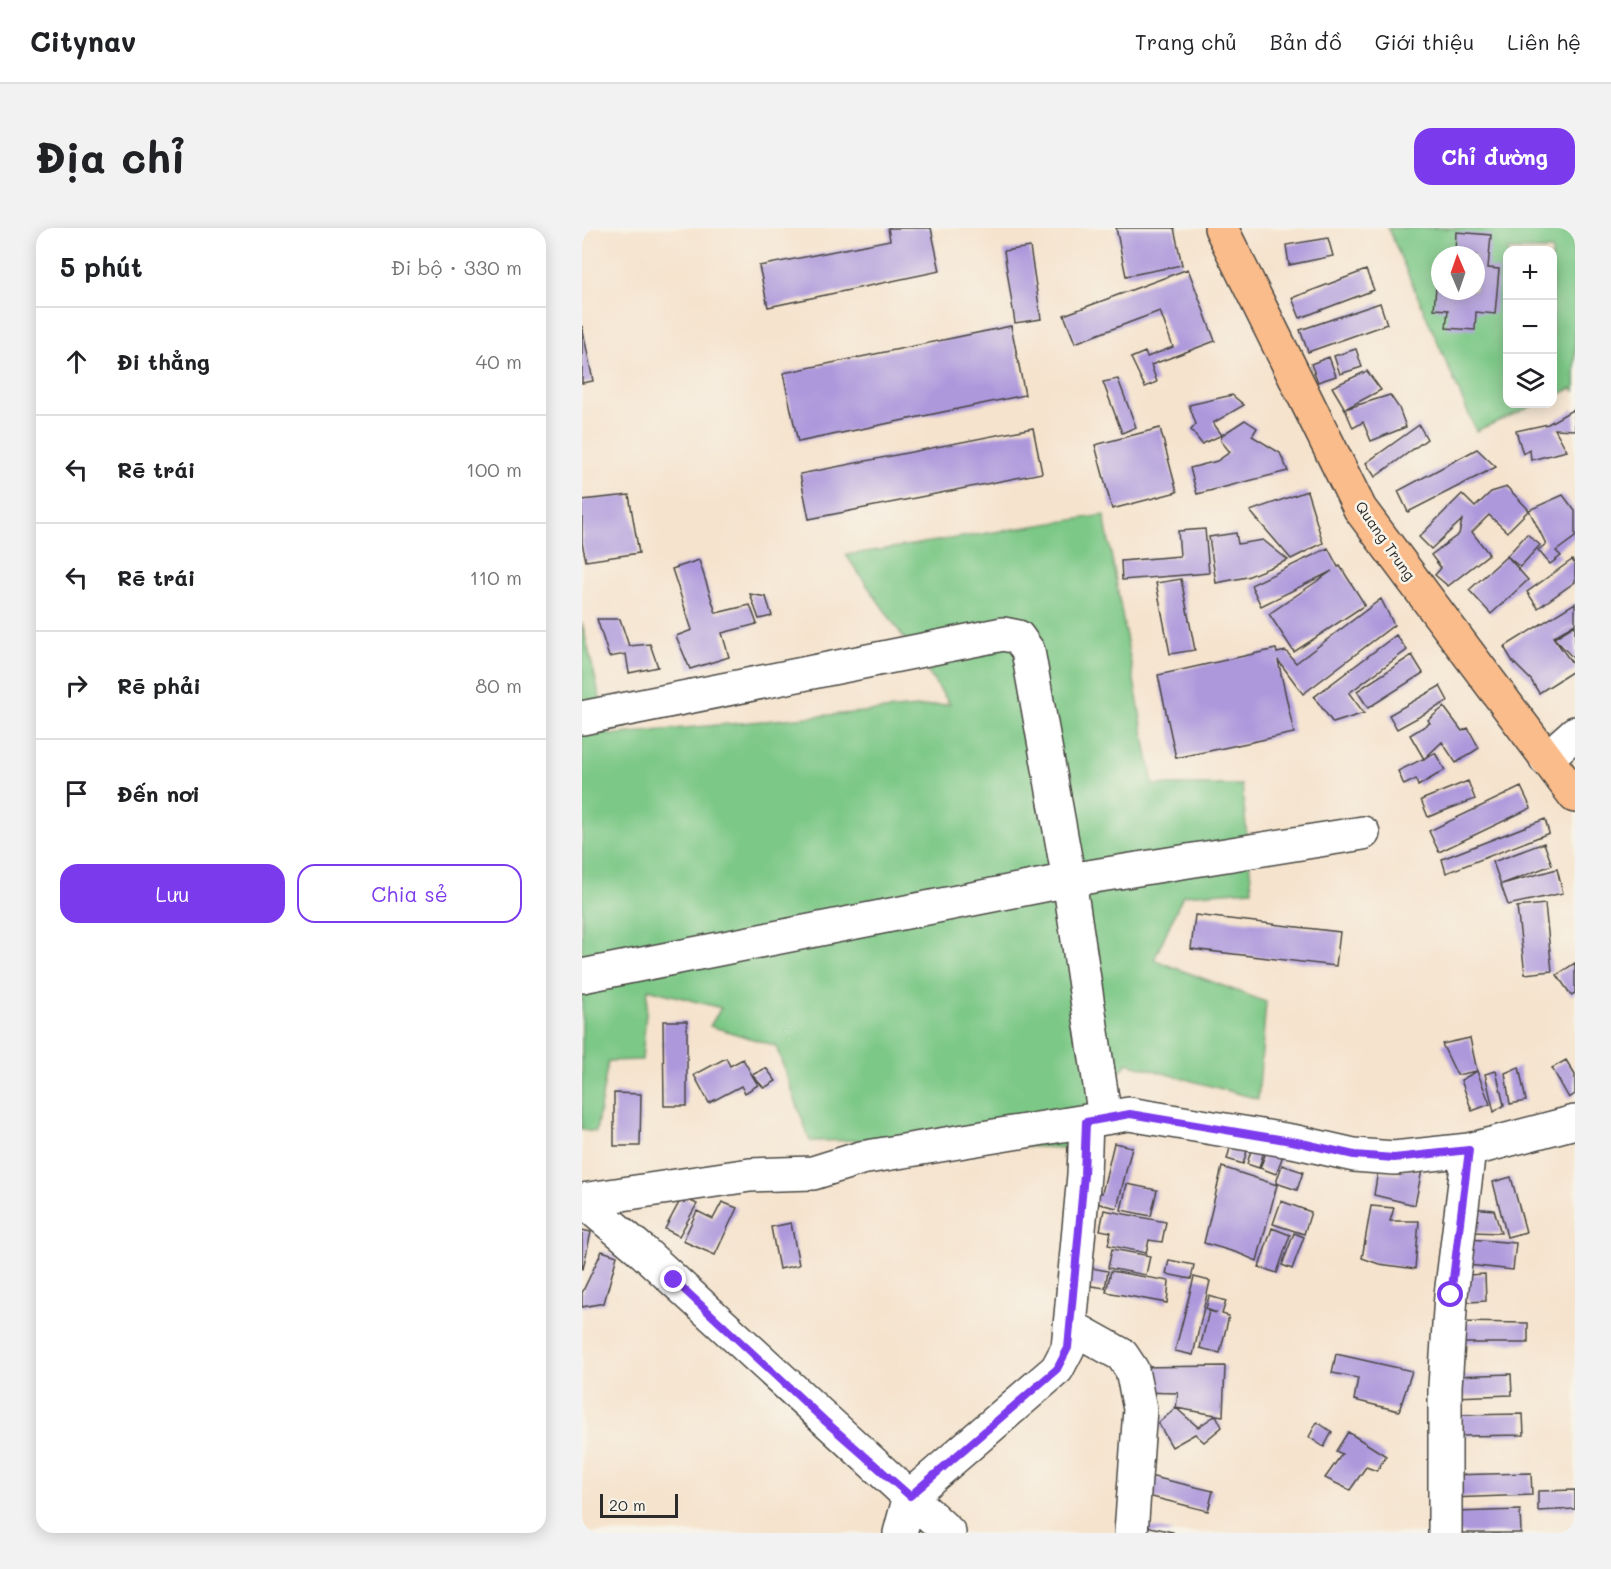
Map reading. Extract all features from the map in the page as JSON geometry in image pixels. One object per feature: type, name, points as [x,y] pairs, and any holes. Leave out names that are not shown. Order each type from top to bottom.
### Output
[{"type":"main road","name":"Quang Trung","points":[[1221,228],[1360,509],[1575,796]]},
{"type":"street","points":[[582,718],[1003,634],[1018,637],[1028,651],[1070,880],[1095,1120],[1084,1175],[1068,1348],[1057,1369],[910,1496],[900,1533]]},
{"type":"street","points":[[1546,759],[1575,733]]},
{"type":"street","points":[[582,976],[1070,880],[1363,833]]},
{"type":"street","points":[[582,1200],[750,1175],[813,1173],[861,1158],[1130,1114],[1297,1142],[1354,1155],[1394,1158],[1469,1150],[1575,1122]]},
{"type":"street","points":[[1445,1533],[1447,1427],[1445,1386],[1451,1295],[1469,1150]]},
{"type":"street","points":[[582,1200],[640,1249],[949,1533]]},
{"type":"street","points":[[1070,1326],[1122,1355],[1132,1370],[1140,1409],[1131,1533]]},
{"type":"green space","points":[[1388,228],[1575,228],[1575,391],[1572,388],[1557,395],[1557,246],[1503,246],[1503,408],[1528,408],[1476,431]]},
{"type":"green space","points":[[1104,515],[1153,785],[1242,785],[1252,890],[1183,895],[1154,960],[1266,1002],[1258,1099],[1127,1063],[1063,1148],[878,1140],[810,1141],[776,1046],[710,1026],[721,1008],[648,989],[642,1060],[608,1061],[596,1132],[582,1130],[582,623],[609,735],[950,704],[846,555]]},
{"type":"building","points":[[888,228],[931,228],[940,271],[768,307],[759,266],[890,240]]},
{"type":"building","points":[[1116,228],[1174,228],[1182,265],[1126,276]]},
{"type":"building","points":[[1456,232],[1491,235],[1488,268],[1499,269],[1495,314],[1476,312],[1475,330],[1446,328],[1448,310],[1434,309],[1435,300],[1485,300],[1485,246],[1455,246]]},
{"type":"building","points":[[1328,238],[1333,256],[1289,265],[1286,245]]},
{"type":"building","points":[[1030,247],[1041,319],[1015,323],[1004,251]]},
{"type":"building","points":[[1188,269],[1215,341],[1151,365],[1157,382],[1145,387],[1131,358],[1145,352],[1147,357],[1173,347],[1160,311],[1075,343],[1064,315]]},
{"type":"building","points":[[1366,270],[1374,290],[1300,318],[1292,298]]},
{"type":"building","points":[[1380,303],[1387,324],[1308,352],[1300,330]]},
{"type":"building","points":[[582,326],[593,381],[582,383]]},
{"type":"building","points":[[1011,326],[1025,395],[798,442],[783,373]]},
{"type":"building","points":[[1356,349],[1362,367],[1340,374],[1334,356]]},
{"type":"building","points":[[1329,357],[1336,376],[1318,382],[1311,364]]},
{"type":"building","points":[[1367,371],[1381,390],[1345,409],[1332,387]]},
{"type":"building","points":[[1118,379],[1136,427],[1122,433],[1103,382]]},
{"type":"building","points":[[1232,395],[1244,405],[1213,423],[1222,435],[1202,444],[1191,430],[1196,424],[1189,405]]},
{"type":"building","points":[[1390,395],[1399,408],[1406,427],[1371,441],[1363,422],[1353,428],[1345,409]]},
{"type":"building","points":[[1574,409],[1575,430],[1555,429],[1567,451],[1531,460],[1530,450],[1523,454],[1516,431],[1548,424]]},
{"type":"building","points":[[1245,420],[1257,428],[1252,436],[1280,453],[1288,471],[1197,494],[1190,468],[1217,461],[1230,452],[1221,441],[1222,435]]},
{"type":"building","points":[[1419,425],[1427,439],[1375,477],[1366,463]]},
{"type":"building","points":[[1033,428],[1042,473],[809,519],[800,474]]},
{"type":"building","points":[[1160,428],[1177,492],[1112,509],[1095,445]]},
{"type":"building","points":[[1477,449],[1496,467],[1408,512],[1398,491]]},
{"type":"building","points":[[1507,487],[1529,510],[1507,532],[1489,515],[1472,532],[1489,554],[1448,586],[1435,575],[1441,568],[1431,555],[1459,534],[1462,520],[1431,549],[1419,537],[1462,494],[1475,507],[1491,492]]},
{"type":"building","points":[[1307,491],[1323,543],[1291,559],[1250,511]]},
{"type":"building","points":[[629,495],[639,553],[586,561],[582,543],[582,500]]},
{"type":"building","points":[[1563,495],[1575,511],[1575,537],[1556,551],[1561,556],[1550,564],[1538,550],[1546,544],[1529,510]]},
{"type":"building","points":[[1205,529],[1209,573],[1122,580],[1121,561],[1180,556],[1178,531]]},
{"type":"building","points":[[1236,533],[1238,544],[1263,540],[1288,560],[1247,577],[1216,583],[1209,537]]},
{"type":"building","points":[[1527,534],[1540,545],[1520,567],[1507,556]]},
{"type":"building","points":[[1328,548],[1338,567],[1340,566],[1365,605],[1294,652],[1269,614],[1332,571],[1261,606],[1251,585]]},
{"type":"building","points":[[1507,556],[1528,580],[1491,614],[1469,590]]},
{"type":"building","points":[[699,560],[716,613],[750,605],[757,624],[722,633],[729,657],[690,669],[676,636],[692,630],[672,569]]},
{"type":"building","points":[[1572,560],[1575,564],[1575,582],[1538,608],[1527,592]]},
{"type":"building","points":[[1181,579],[1195,650],[1170,654],[1156,583]]},
{"type":"building","points":[[750,594],[766,597],[772,616],[759,619]]},
{"type":"building","points":[[1381,599],[1394,625],[1303,694],[1278,660],[1294,733],[1176,758],[1158,675],[1276,649],[1277,653],[1286,651],[1296,663]]},
{"type":"building","points":[[1575,603],[1575,624],[1553,637],[1575,670],[1539,693],[1531,680],[1513,662],[1504,647]]},
{"type":"building","points":[[597,619],[620,619],[629,646],[650,644],[658,667],[629,673],[626,654],[609,657]]},
{"type":"building","points":[[1575,625],[1575,660],[1554,638]]},
{"type":"building","points":[[1396,635],[1407,650],[1349,693],[1364,713],[1333,723],[1314,697]]},
{"type":"building","points":[[1412,655],[1423,673],[1368,708],[1357,691]]},
{"type":"building","points":[[1440,686],[1448,701],[1397,729],[1389,715]]},
{"type":"building","points":[[1444,707],[1462,731],[1468,728],[1479,748],[1456,763],[1442,742],[1424,759],[1410,735],[1430,723],[1428,720]]},
{"type":"building","points":[[1435,753],[1445,770],[1418,786],[1416,779],[1404,785],[1398,771]]},
{"type":"building","points":[[1468,781],[1475,799],[1428,817],[1421,800]]},
{"type":"building","points":[[1521,787],[1531,808],[1439,852],[1429,831]]},
{"type":"building","points":[[1545,819],[1549,833],[1446,873],[1442,859]]},
{"type":"building","points":[[1544,843],[1552,865],[1502,884],[1557,869],[1563,893],[1508,905],[1493,862]]},
{"type":"building","points":[[1545,904],[1552,971],[1525,974],[1517,907]]},
{"type":"building","points":[[1195,915],[1340,932],[1336,966],[1191,949]]},
{"type":"building","points":[[1575,963],[1575,993],[1571,995],[1557,975]]},
{"type":"building","points":[[663,1021],[687,1021],[687,1106],[664,1106]]},
{"type":"building","points":[[1470,1038],[1477,1071],[1457,1075],[1442,1044]]},
{"type":"building","points":[[726,1058],[730,1066],[743,1059],[758,1085],[745,1093],[741,1086],[709,1103],[694,1075]]},
{"type":"building","points":[[1566,1060],[1575,1075],[1575,1094],[1569,1098],[1552,1068]]},
{"type":"building","points":[[1519,1067],[1526,1101],[1510,1104],[1505,1073]]},
{"type":"building","points":[[766,1068],[776,1081],[764,1088],[752,1075]]},
{"type":"building","points":[[1477,1071],[1490,1104],[1472,1111],[1461,1080]]},
{"type":"building","points":[[1496,1071],[1504,1105],[1494,1112],[1485,1074]]},
{"type":"building","points":[[614,1093],[641,1094],[640,1146],[614,1146]]},
{"type":"building","points":[[1233,1137],[1250,1141],[1243,1164],[1227,1159]]},
{"type":"building","points":[[1271,1139],[1287,1145],[1276,1174],[1260,1168]]},
{"type":"building","points":[[1114,1143],[1132,1147],[1117,1208],[1087,1201],[1090,1190],[1102,1193]]},
{"type":"building","points":[[1252,1147],[1264,1151],[1259,1168],[1247,1164]]},
{"type":"building","points":[[1282,1165],[1303,1172],[1297,1190],[1276,1183]]},
{"type":"building","points":[[1222,1167],[1277,1185],[1257,1261],[1204,1243]]},
{"type":"building","points":[[1400,1169],[1422,1170],[1415,1205],[1374,1195],[1378,1171],[1400,1175]]},
{"type":"building","points":[[1511,1177],[1526,1232],[1507,1237],[1493,1182]]},
{"type":"building","points":[[1127,1184],[1157,1190],[1151,1216],[1121,1210]]},
{"type":"building","points":[[682,1197],[697,1204],[679,1236],[665,1229]]},
{"type":"building","points":[[1281,1201],[1311,1212],[1304,1234],[1273,1224]]},
{"type":"building","points":[[722,1202],[737,1208],[715,1255],[683,1241],[697,1211],[713,1219]]},
{"type":"building","points":[[1371,1206],[1394,1208],[1390,1221],[1419,1221],[1415,1269],[1379,1264],[1362,1258]]},
{"type":"building","points":[[1471,1208],[1494,1210],[1501,1233],[1472,1232]]},
{"type":"building","points":[[1104,1210],[1166,1222],[1162,1242],[1149,1240],[1146,1253],[1108,1245],[1111,1232],[1100,1230]]},
{"type":"building","points":[[791,1223],[799,1265],[779,1269],[771,1227]]},
{"type":"building","points":[[1272,1228],[1290,1235],[1277,1273],[1259,1267]]},
{"type":"building","points":[[582,1230],[591,1232],[583,1269],[582,1269]]},
{"type":"building","points":[[1294,1233],[1304,1237],[1292,1269],[1282,1265]]},
{"type":"building","points":[[1470,1239],[1516,1243],[1513,1270],[1468,1265]]},
{"type":"building","points":[[1112,1249],[1150,1256],[1146,1275],[1108,1268]]},
{"type":"building","points":[[602,1251],[617,1256],[604,1303],[582,1307],[582,1293]]},
{"type":"building","points":[[1169,1260],[1194,1265],[1191,1279],[1166,1274]]},
{"type":"building","points":[[1081,1266],[1108,1271],[1105,1288],[1078,1284]]},
{"type":"building","points":[[1111,1271],[1169,1281],[1167,1303],[1106,1292]]},
{"type":"building","points":[[1485,1274],[1486,1301],[1468,1302],[1467,1275]]},
{"type":"building","points":[[1194,1277],[1210,1281],[1193,1355],[1175,1351]]},
{"type":"building","points":[[1209,1296],[1226,1301],[1222,1314],[1229,1316],[1220,1353],[1200,1348],[1209,1311],[1217,1313],[1206,1309]]},
{"type":"building","points":[[1452,1322],[1528,1323],[1528,1343],[1452,1343]]},
{"type":"building","points":[[1336,1354],[1412,1371],[1399,1411],[1354,1400],[1358,1378],[1332,1373]]},
{"type":"building","points":[[1225,1366],[1223,1416],[1176,1408],[1178,1393],[1140,1392],[1137,1367]]},
{"type":"building","points":[[1511,1374],[1512,1395],[1452,1397],[1451,1376]]},
{"type":"building","points":[[1176,1408],[1198,1427],[1216,1415],[1222,1427],[1204,1442],[1195,1434],[1172,1447],[1158,1423]]},
{"type":"building","points":[[1523,1414],[1524,1435],[1461,1436],[1461,1415]]},
{"type":"building","points":[[1317,1422],[1332,1432],[1324,1447],[1309,1437]]},
{"type":"building","points":[[1348,1432],[1386,1456],[1377,1471],[1366,1467],[1350,1490],[1325,1478],[1342,1454],[1336,1451]]},
{"type":"building","points":[[1531,1473],[1532,1495],[1449,1498],[1449,1475]]},
{"type":"building","points":[[1145,1475],[1213,1491],[1208,1511],[1140,1494]]},
{"type":"building","points":[[1575,1490],[1575,1509],[1538,1511],[1538,1491]]},
{"type":"building","points":[[1520,1510],[1521,1533],[1456,1533],[1455,1512]]},
{"type":"building","points":[[1146,1526],[1173,1532],[1173,1533],[1144,1533]]},
{"type":"route","points":[[674,1280],[825,1421],[910,1496],[1057,1369],[1068,1348],[1084,1175],[1086,1122],[1130,1114],[1297,1142],[1354,1155],[1394,1158],[1469,1150],[1451,1295]]}]
